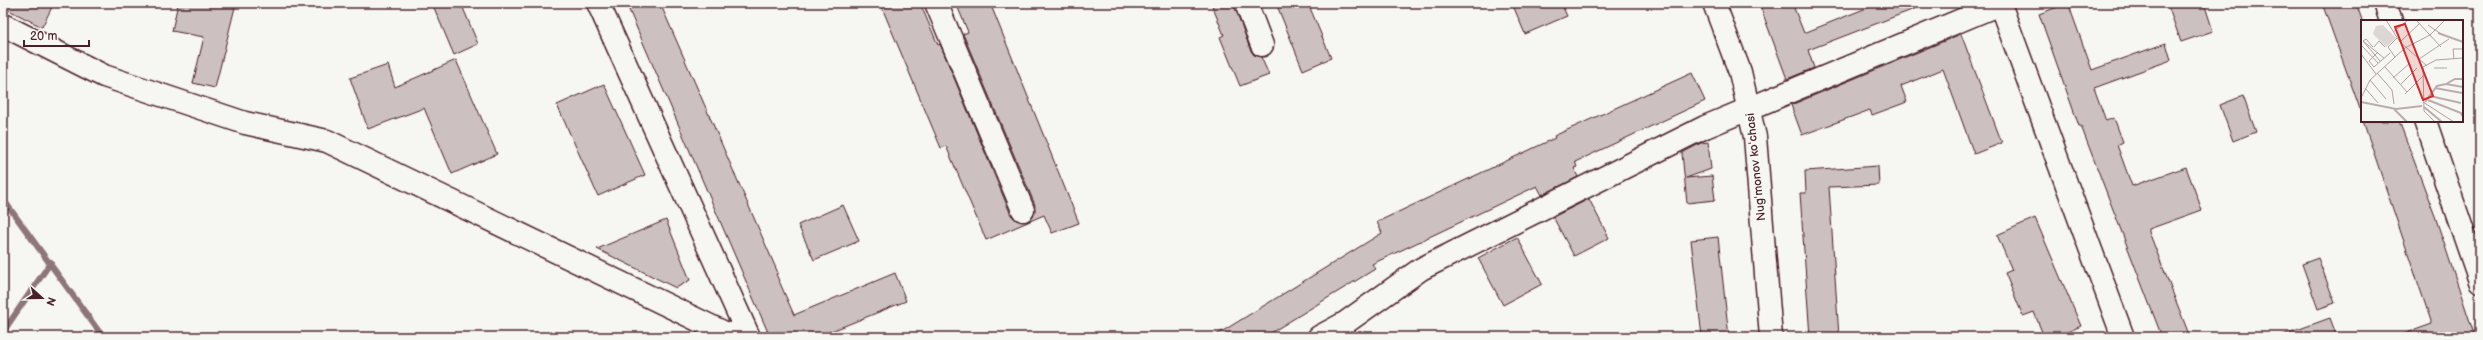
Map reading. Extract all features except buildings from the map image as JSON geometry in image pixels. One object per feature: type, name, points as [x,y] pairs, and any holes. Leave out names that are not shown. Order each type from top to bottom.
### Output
[{"type":"street","points":[[598,3],[749,337]]},
{"type":"street","points":[[936,3],[1024,210]]},
{"type":"street","points":[[1246,3],[1262,45]]},
{"type":"street","name":"Nugʻmonov koʻchasi","points":[[1714,3],[1740,72],[1749,106],[1759,176],[1771,337]]},
{"type":"street","points":[[1319,337],[1345,323],[1420,269],[1749,106],[2001,3],[2123,337]]},
{"type":"street","points":[[2385,3],[2391,20]]},
{"type":"street","points":[[3,25],[104,76],[245,123],[326,141],[734,337]]},
{"type":"street","points":[[2425,122],[2480,281]]},
{"type":"waterway","points":[[3,199],[103,337]]},
{"type":"waterway","points":[[3,332],[51,262]]}]
